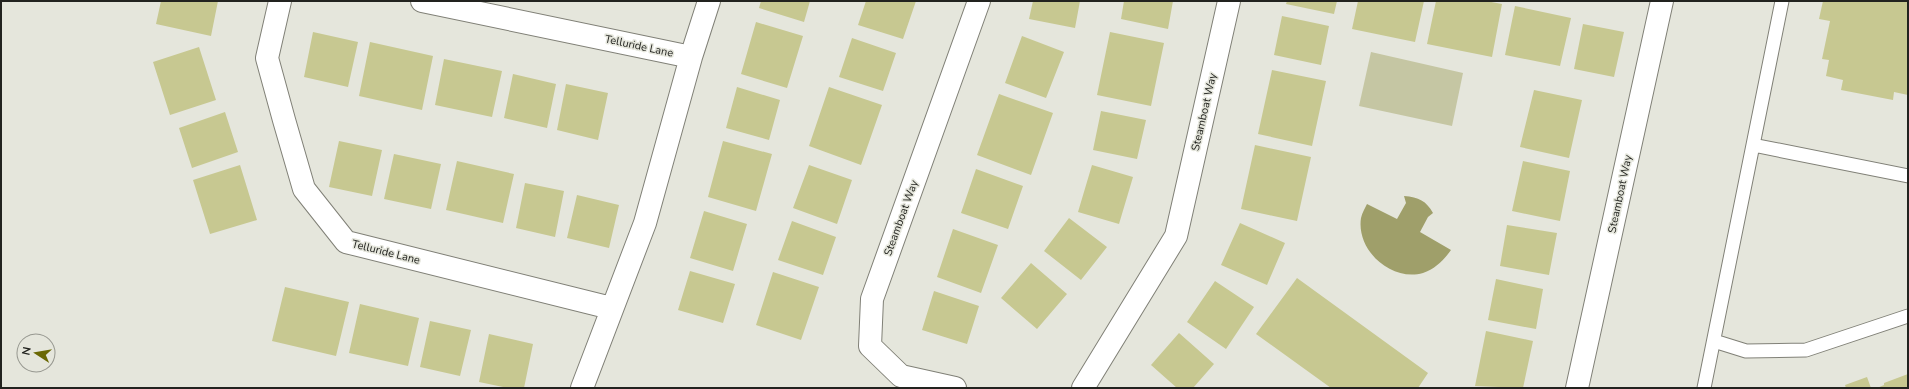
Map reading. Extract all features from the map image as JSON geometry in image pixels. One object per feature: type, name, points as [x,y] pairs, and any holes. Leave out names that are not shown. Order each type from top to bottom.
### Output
[{"type":"street","name":"Telluride Lane","points":[[280,1],[267,58],[304,189],[346,242],[611,308]]},
{"type":"street","name":"Telluride Lane","points":[[422,1],[691,56]]},
{"type":"street","points":[[582,388],[611,308],[645,223],[691,56],[709,1]]},
{"type":"street","name":"Steamboat Way","points":[[955,388],[901,376],[870,346],[872,299],[979,1]]},
{"type":"street","name":"Steamboat Way","points":[[1083,388],[1176,236],[1229,1]]},
{"type":"street","name":"Steamboat Way","points":[[1577,388],[1662,1]]},
{"type":"lane","points":[[1704,388],[1782,1]]},
{"type":"lane","points":[[1753,145],[1908,176]]},
{"type":"lane","points":[[1714,341],[1746,351],[1806,350],[1908,316]]},
{"type":"shaded area","points":[[1371,52],[1463,73],[1452,126],[1359,106]]},
{"type":"shaded area","points":[[1404,196],[1422,200],[1428,205],[1433,213],[1428,217],[1420,232],[1451,250],[1439,264],[1431,269],[1423,273],[1411,275],[1399,273],[1378,261],[1370,252],[1364,241],[1361,230],[1361,218],[1367,204],[1397,219],[1406,203]]},
{"type":"building","points":[[161,1],[218,1],[211,36],[156,24]]},
{"type":"building","points":[[761,1],[810,1],[804,22],[759,8]]},
{"type":"building","points":[[866,1],[916,1],[903,39],[858,25]]},
{"type":"building","points":[[1033,1],[1080,1],[1075,28],[1029,19]]},
{"type":"building","points":[[1124,1],[1173,1],[1168,29],[1121,19]]},
{"type":"building","points":[[1287,1],[1337,1],[1334,14],[1286,4]]},
{"type":"building","points":[[1358,1],[1424,1],[1415,42],[1352,29]]},
{"type":"building","points":[[1436,1],[1486,1],[1502,4],[1492,57],[1427,44]]},
{"type":"building","points":[[1823,1],[1908,1],[1908,95],[1894,92],[1893,100],[1841,90],[1843,80],[1826,76],[1829,60],[1822,59],[1830,21],[1819,19]]},
{"type":"building","points":[[1515,6],[1571,18],[1560,66],[1505,55]]},
{"type":"building","points":[[1282,16],[1329,26],[1321,65],[1274,55]]},
{"type":"building","points":[[756,22],[803,36],[787,88],[741,74]]},
{"type":"building","points":[[1583,24],[1624,32],[1614,77],[1574,69]]},
{"type":"building","points":[[313,32],[358,42],[348,87],[304,77]]},
{"type":"building","points":[[1110,32],[1164,43],[1151,106],[1097,95]]},
{"type":"building","points":[[1022,36],[1064,52],[1046,98],[1005,83]]},
{"type":"building","points":[[852,38],[896,53],[883,91],[839,77]]},
{"type":"building","points":[[370,42],[433,56],[422,110],[359,96]]},
{"type":"building","points":[[199,47],[216,100],[170,115],[153,62]]},
{"type":"building","points":[[444,59],[502,71],[492,117],[435,105]]},
{"type":"building","points":[[1272,70],[1326,81],[1312,146],[1258,134]]},
{"type":"building","points":[[513,74],[556,84],[547,128],[504,118]]},
{"type":"building","points":[[566,84],[608,93],[598,140],[557,130]]},
{"type":"building","points":[[737,87],[780,100],[769,140],[726,128]]},
{"type":"building","points":[[829,87],[882,105],[861,165],[809,146]]},
{"type":"building","points":[[1534,90],[1582,100],[1569,158],[1520,147]]},
{"type":"building","points":[[999,94],[1053,113],[1031,175],[977,155]]},
{"type":"building","points":[[1101,111],[1146,120],[1137,159],[1093,150]]},
{"type":"building","points":[[225,112],[238,152],[192,168],[179,128]]},
{"type":"building","points":[[339,141],[382,150],[372,196],[329,187]]},
{"type":"building","points":[[723,141],[772,154],[756,211],[708,197]]},
{"type":"building","points":[[1255,145],[1311,157],[1297,221],[1241,209]]},
{"type":"building","points":[[394,154],[441,164],[431,209],[384,199]]},
{"type":"building","points":[[457,161],[514,174],[503,223],[446,210]]},
{"type":"building","points":[[1523,161],[1570,171],[1560,221],[1512,211]]},
{"type":"building","points":[[240,165],[257,220],[210,234],[193,180]]},
{"type":"building","points":[[809,165],[852,180],[837,224],[793,208]]},
{"type":"building","points":[[1092,165],[1133,177],[1119,224],[1078,212]]},
{"type":"building","points":[[976,169],[1023,186],[1008,229],[961,213]]},
{"type":"building","points":[[525,183],[564,191],[555,237],[516,228]]},
{"type":"building","points":[[577,195],[619,205],[609,248],[567,238]]},
{"type":"building","points":[[704,211],[747,224],[733,271],[690,258]]},
{"type":"building","points":[[1069,218],[1107,247],[1081,280],[1044,251]]},
{"type":"building","points":[[792,221],[836,237],[823,275],[778,260]]},
{"type":"building","points":[[1240,223],[1285,243],[1267,285],[1221,265]]},
{"type":"building","points":[[1507,225],[1557,233],[1549,275],[1500,266]]},
{"type":"building","points":[[953,229],[998,245],[981,293],[937,277]]},
{"type":"building","points":[[1031,263],[1067,294],[1037,329],[1001,298]]},
{"type":"building","points":[[690,271],[735,284],[723,323],[678,310]]},
{"type":"building","points":[[773,272],[819,287],[801,340],[756,325]]},
{"type":"building","points":[[1297,278],[1428,373],[1418,388],[1331,388],[1256,334]]},
{"type":"building","points":[[1496,279],[1543,289],[1536,329],[1488,320]]},
{"type":"building","points":[[1215,281],[1254,307],[1226,349],[1187,322]]},
{"type":"building","points":[[285,287],[349,302],[336,356],[272,341]]},
{"type":"building","points":[[934,291],[979,306],[967,344],[922,330]]},
{"type":"building","points":[[360,304],[419,318],[408,366],[349,353]]},
{"type":"building","points":[[430,321],[471,330],[460,376],[420,367]]},
{"type":"building","points":[[1486,331],[1533,341],[1523,388],[1475,386]]},
{"type":"building","points":[[1179,333],[1214,364],[1193,388],[1177,388],[1151,365]]},
{"type":"building","points":[[489,334],[533,344],[524,388],[508,388],[479,382]]},
{"type":"building","points":[[1908,374],[1908,388],[1877,388],[1884,385],[1884,383]]},
{"type":"building","points":[[1867,377],[1871,388],[1846,388],[1845,385]]}]
